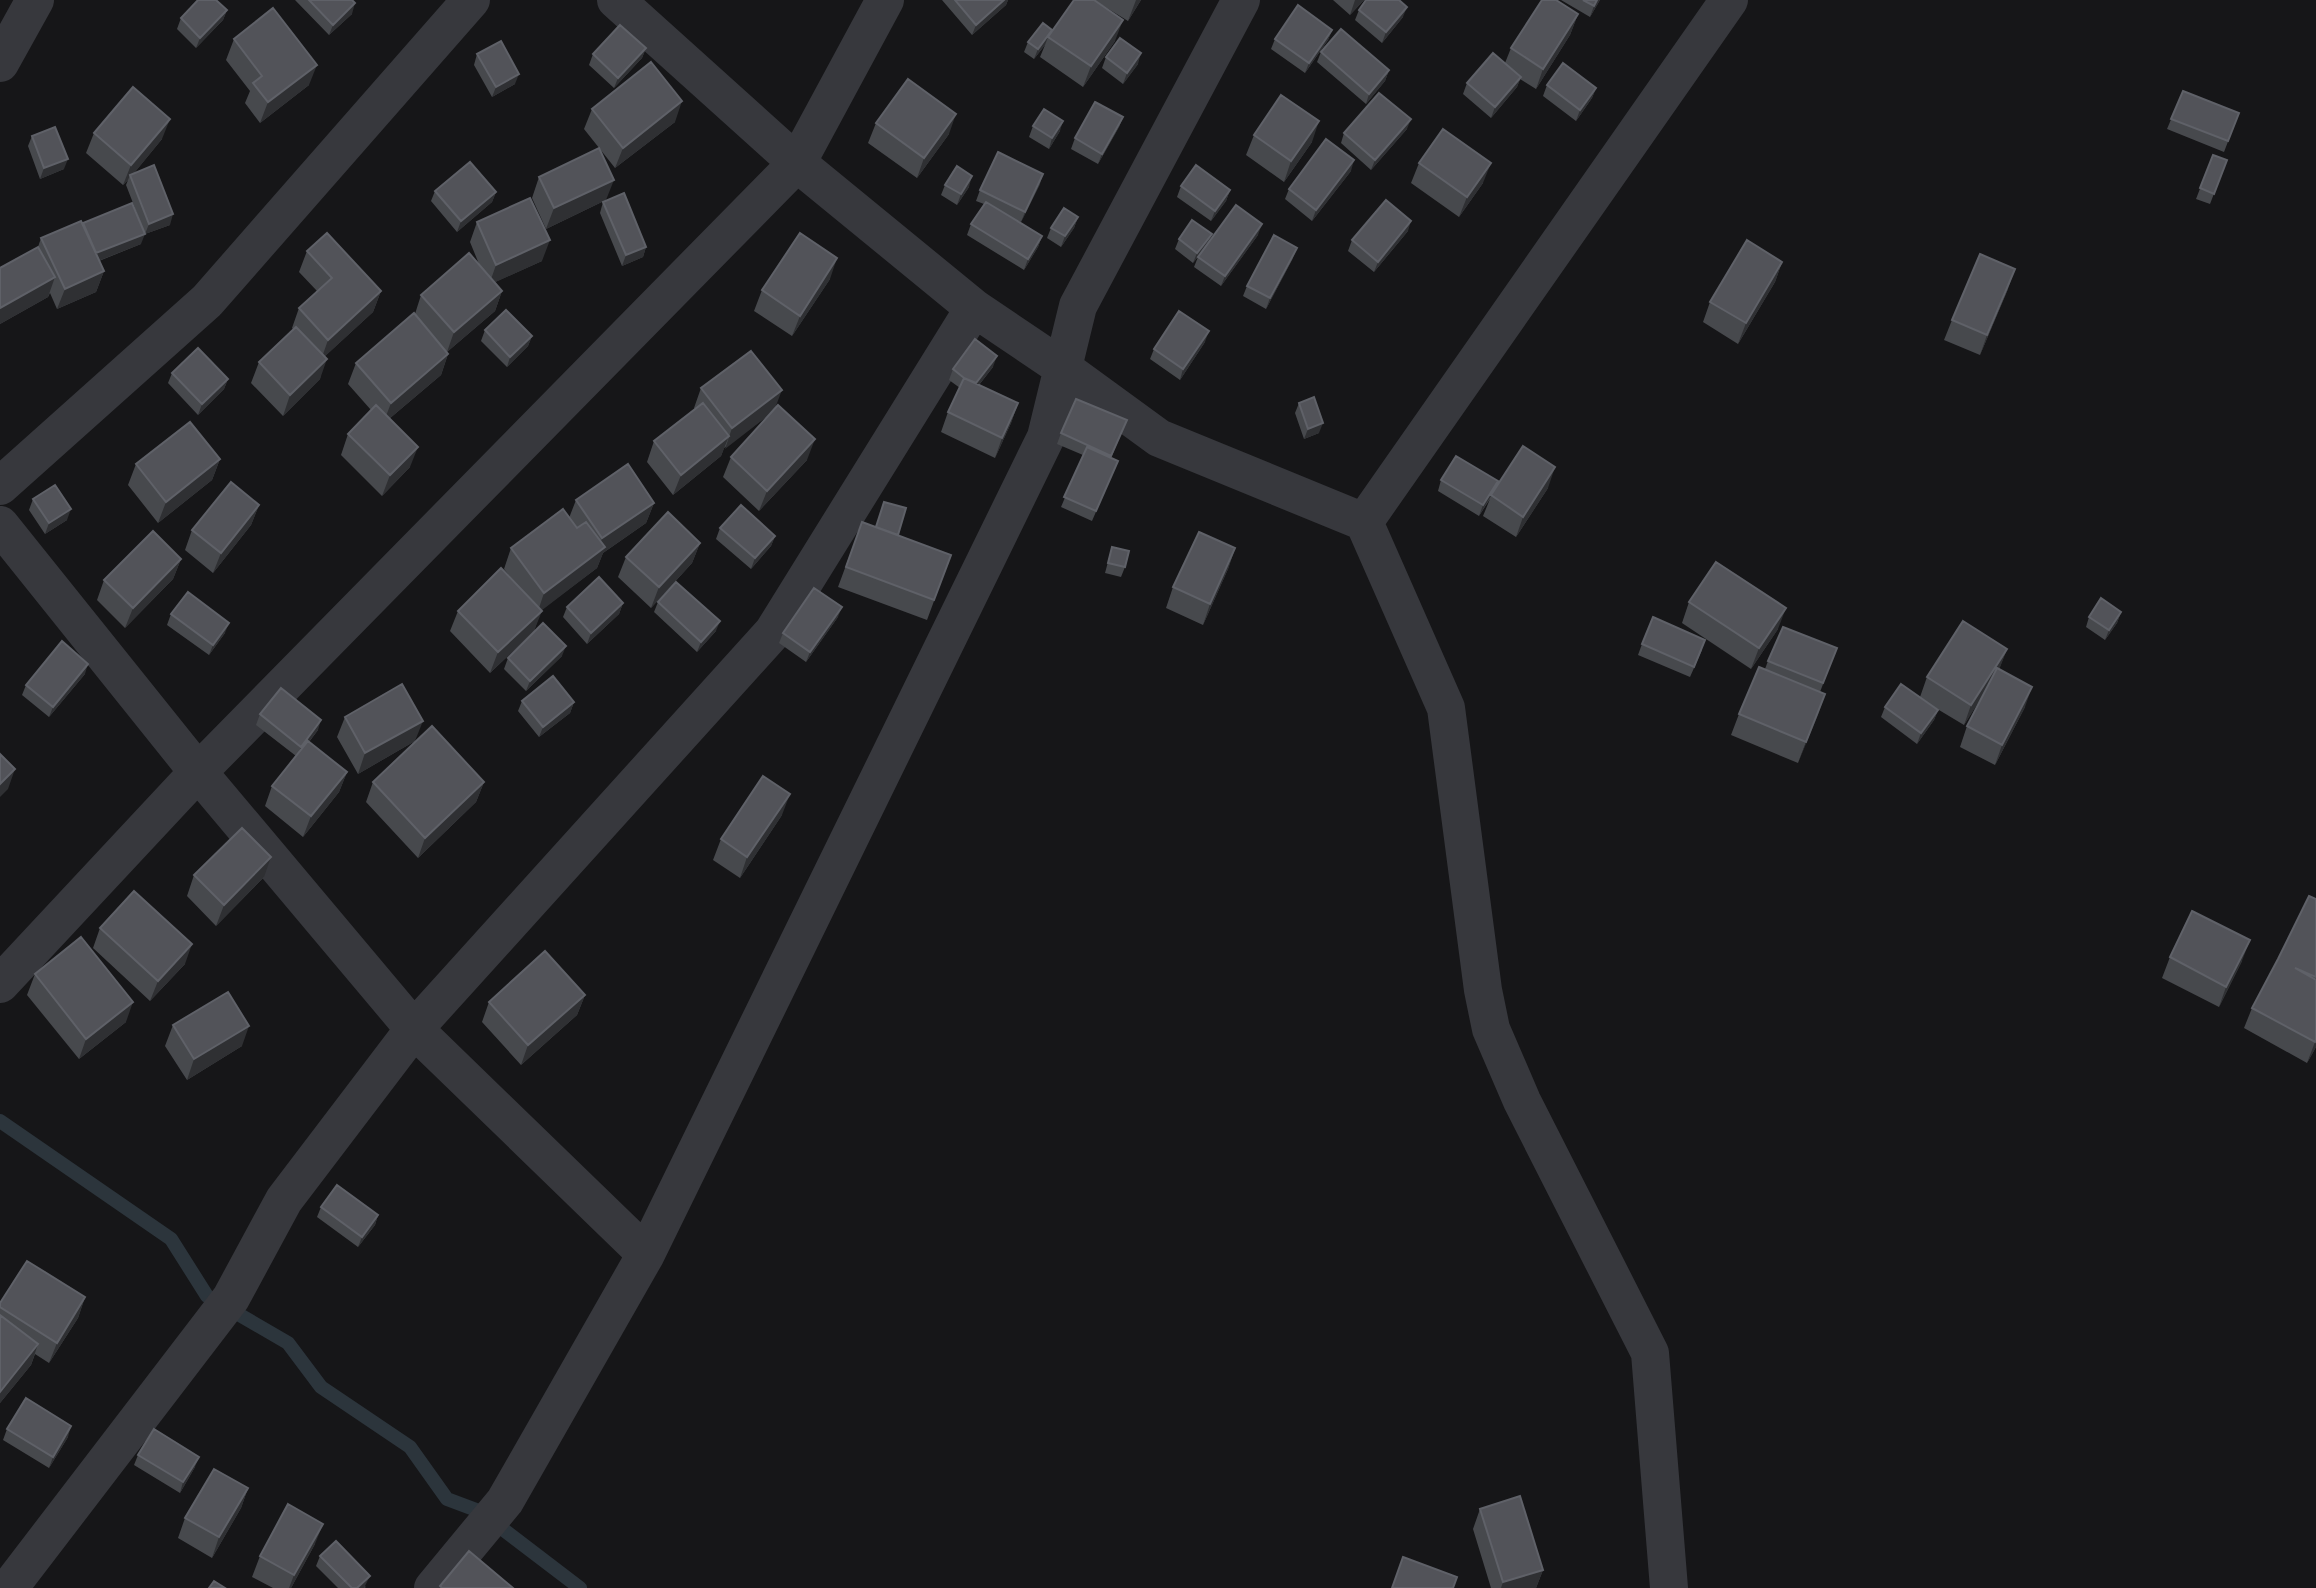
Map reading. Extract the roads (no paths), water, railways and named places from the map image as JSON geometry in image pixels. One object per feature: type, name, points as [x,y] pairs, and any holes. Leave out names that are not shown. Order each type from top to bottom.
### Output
[{"type":"street","points":[[0,63],[36,0]]},
{"type":"street","points":[[0,486],[208,301],[471,0]]},
{"type":"street","points":[[617,0],[797,163],[974,308],[1159,438],[1364,522],[1447,708],[1483,990],[1491,1028],[1522,1101],[1650,1353],[1669,1588]]},
{"type":"street","points":[[0,984],[198,772],[797,163],[885,0]]},
{"type":"street","points":[[433,1588],[494,1515],[646,1254],[1046,437],[1078,306],[1241,0]]},
{"type":"street","points":[[1364,522],[1729,0]]},
{"type":"street","points":[[9,1588],[221,1310],[284,1200],[414,1029],[774,632],[974,308]]},
{"type":"street","points":[[0,525],[198,772],[414,1029],[646,1254]]},
{"type":"waterway","points":[[0,1121],[171,1239],[207,1296],[288,1343],[321,1387],[410,1447],[447,1499],[479,1511],[580,1588]]}]
